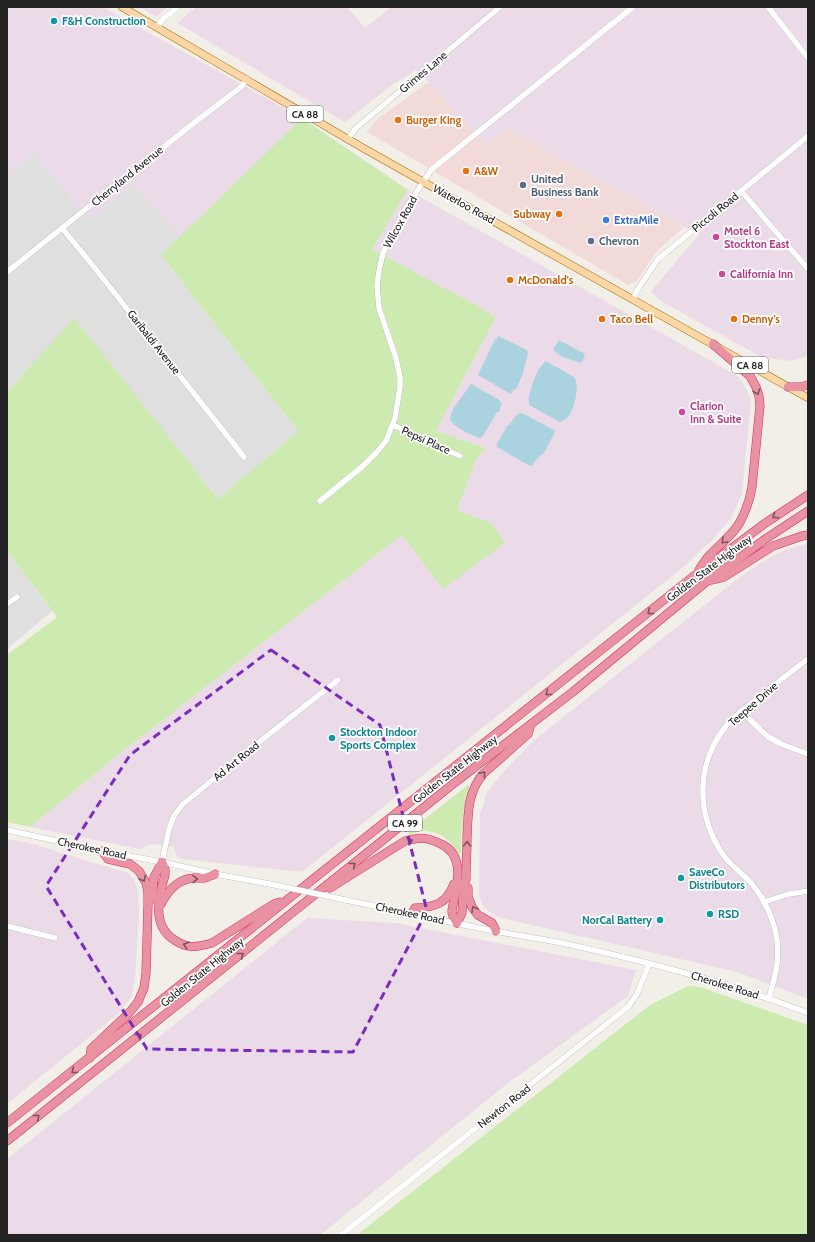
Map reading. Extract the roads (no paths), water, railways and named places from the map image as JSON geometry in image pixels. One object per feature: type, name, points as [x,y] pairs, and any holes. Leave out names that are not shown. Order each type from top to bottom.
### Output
[{"type":"highway","points":[[694,576],[709,556],[731,534],[739,523],[750,499],[760,406],[756,387],[750,376],[713,344]]},
{"type":"highway","points":[[788,387],[808,385]]},
{"type":"highway","name":"Golden State Highway","points":[[7,1123],[694,576],[767,522],[808,495]]},
{"type":"highway","name":"Golden State Highway","points":[[7,1141],[453,784],[574,691],[706,582],[767,538],[808,511]]},
{"type":"highway","points":[[706,582],[724,577],[773,546],[790,539],[808,535]]},
{"type":"highway","points":[[457,923],[452,912],[458,884],[462,879],[468,810],[472,793],[483,774],[528,734],[531,724]]},
{"type":"highway","points":[[317,894],[335,886],[405,841],[428,838],[444,845],[454,855],[462,879],[468,884],[468,896],[472,907],[478,915],[492,922],[496,931]]},
{"type":"highway","points":[[90,1058],[91,1049],[130,1013],[138,1002],[144,988],[146,973],[148,892],[146,883],[139,871],[130,864],[108,859],[102,851]]},
{"type":"highway","points":[[162,862],[166,870],[159,902],[160,924],[171,938],[182,945],[201,947],[212,943],[274,904],[287,900]]},
{"type":"highway","points":[[148,905],[152,900],[154,877],[162,862]]},
{"type":"highway","points":[[159,908],[169,890],[177,883],[193,878],[205,879],[214,874]]},
{"type":"highway","points":[[412,913],[415,908],[430,907],[440,904],[450,892],[454,882],[462,879]]},
{"type":"main road","name":"Waterloo Road","points":[[122,7],[348,139],[808,398]]},
{"type":"street","points":[[157,27],[163,19],[178,7]]},
{"type":"street","name":"Grimes Lane","points":[[348,139],[355,129],[500,7]]},
{"type":"street","name":"Wilcox Road","points":[[320,501],[363,466],[377,452],[386,441],[393,426],[398,408],[400,378],[396,358],[380,308],[377,285],[379,271],[387,243],[404,211],[431,170],[633,7]]},
{"type":"street","points":[[768,7],[808,58]]},
{"type":"street","name":"Cherryland Avenue","points":[[7,272],[241,87],[247,80]]},
{"type":"street","name":"Piccoli Road","points":[[633,299],[658,259],[808,136]]},
{"type":"street","points":[[741,190],[808,270]]},
{"type":"street","name":"Garibaldi Avenue","points":[[62,228],[244,457]]},
{"type":"street","name":"Pepsi Place","points":[[393,426],[460,456]]},
{"type":"street","points":[[7,604],[17,597]]},
{"type":"street","name":"Teepee Drive","points":[[769,998],[777,962],[777,942],[771,917],[754,886],[725,857],[716,842],[709,828],[703,802],[703,785],[709,757],[721,734],[732,720],[808,659]]},
{"type":"street","name":"Ad Art Road","points":[[162,862],[169,829],[174,816],[182,805],[338,680]]},
{"type":"street","points":[[742,712],[768,736],[781,744],[808,754]]},
{"type":"street","name":"Cherokee Road","points":[[7,830],[214,874],[557,942],[714,980],[769,998],[808,1013]]},
{"type":"street","points":[[764,902],[789,894],[808,891]]},
{"type":"street","points":[[7,926],[55,938]]},
{"type":"street","name":"Newton Road","points":[[341,1235],[628,1007],[637,994],[649,964]]},
{"type":"water","points":[[498,336],[527,350],[528,353],[522,376],[516,389],[513,390],[511,394],[478,375],[495,339],[497,339]]},
{"type":"water","points":[[559,340],[585,354],[583,360],[580,363],[558,354],[553,349]]},
{"type":"water","points":[[546,361],[574,377],[576,380],[577,390],[574,406],[568,417],[560,422],[529,405],[533,381],[539,369]]},
{"type":"water","points":[[471,384],[498,399],[502,403],[499,412],[497,412],[483,436],[480,438],[459,428],[450,419],[453,409]]},
{"type":"water","points":[[520,413],[554,430],[555,432],[544,453],[533,465],[530,466],[497,447],[497,444],[507,426]]},
{"type":"place","name":"F&H Construction","points":[[54,21]]},
{"type":"place","name":"Burger King","points":[[398,120]]},
{"type":"place","name":"A&W","points":[[466,171]]},
{"type":"place","name":"United Business Bank","points":[[523,185]]},
{"type":"place","name":"Subway","points":[[559,214]]},
{"type":"place","name":"ExtraMile","points":[[606,220]]},
{"type":"place","name":"Motel 6 Stockton East","points":[[716,237]]},
{"type":"place","name":"Chevron","points":[[591,241]]},
{"type":"place","name":"California Inn","points":[[722,274]]},
{"type":"place","name":"McDonald's","points":[[510,280]]},
{"type":"place","name":"Taco Bell","points":[[602,319]]},
{"type":"place","name":"Denny's","points":[[734,319]]},
{"type":"place","name":"Clarion Inn & Suite","points":[[682,412]]},
{"type":"place","name":"Stockton Indoor Sports Complex","points":[[332,738]]},
{"type":"place","name":"SaveCo Distributors","points":[[681,878]]},
{"type":"place","name":"RSD","points":[[710,914]]},
{"type":"place","name":"NorCal Battery","points":[[660,920]]}]
